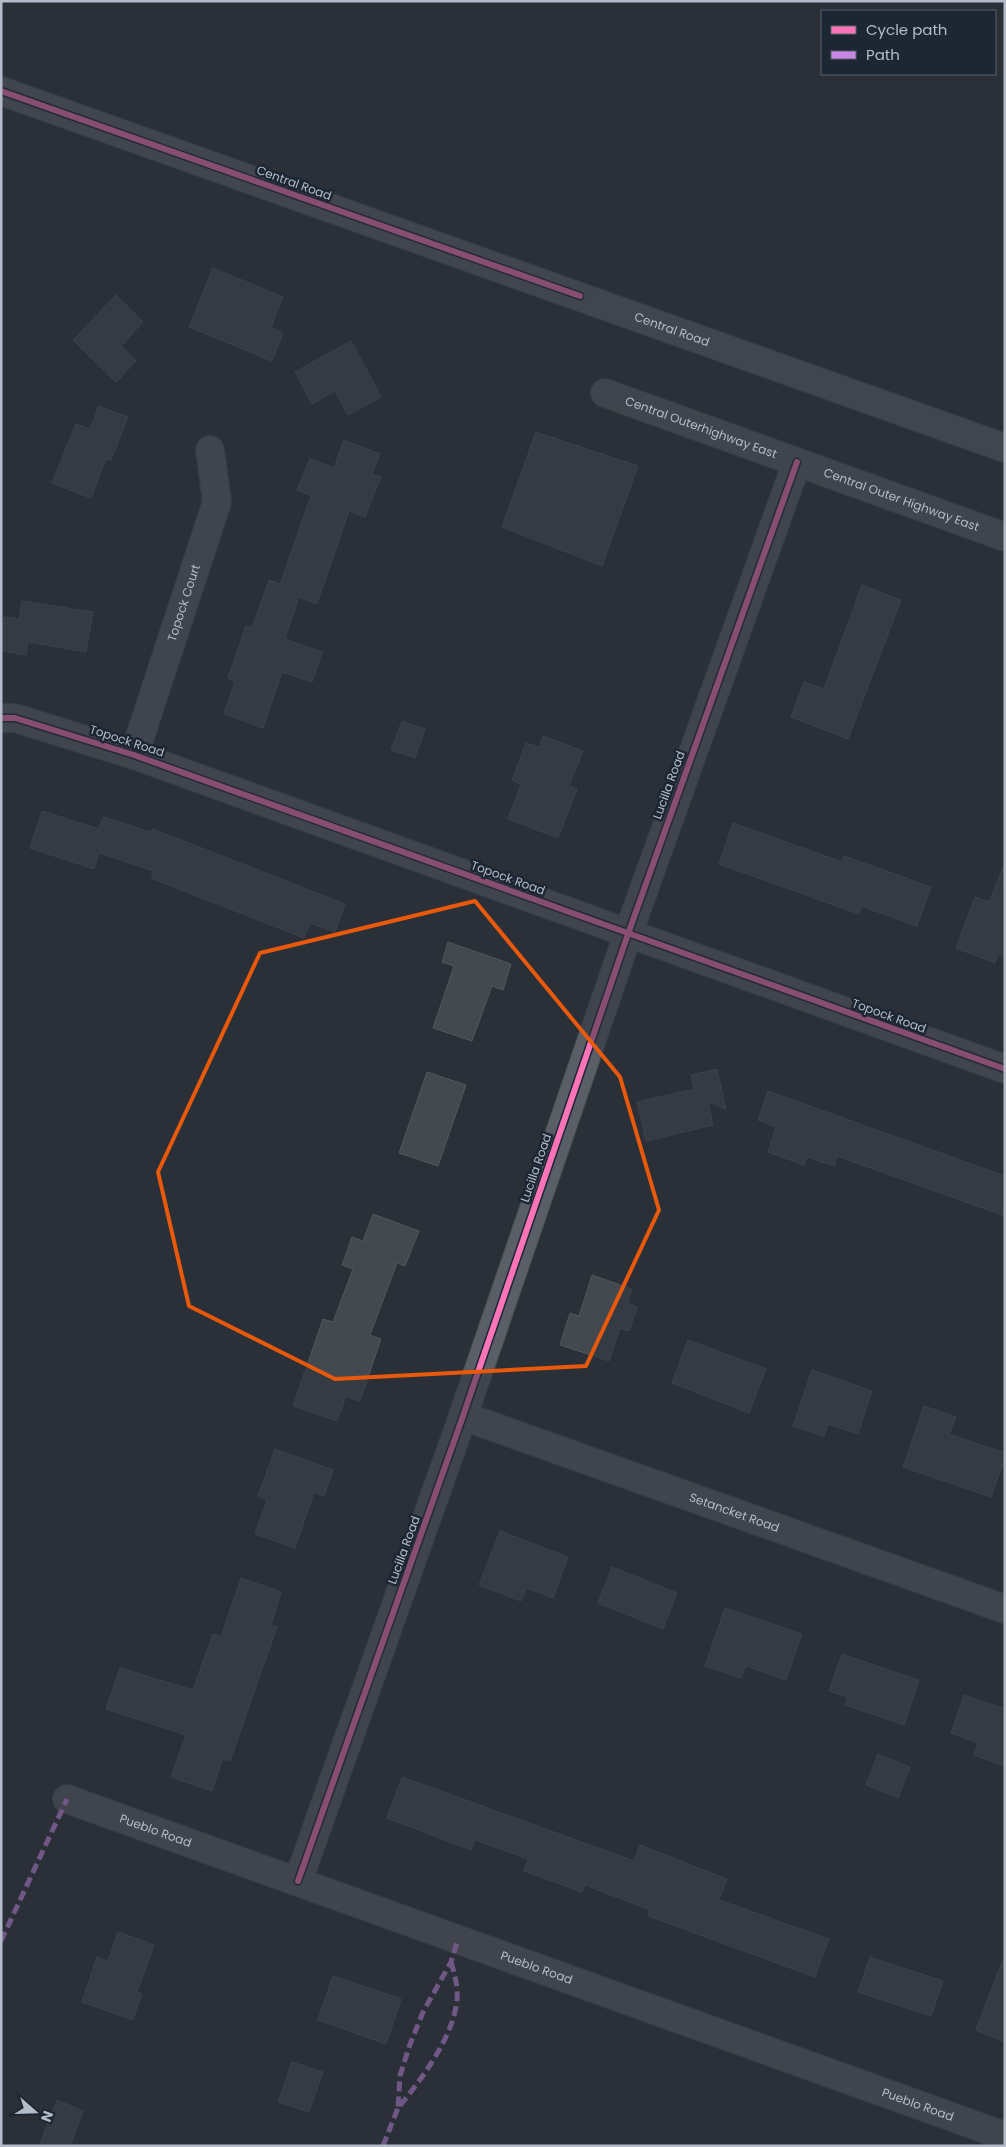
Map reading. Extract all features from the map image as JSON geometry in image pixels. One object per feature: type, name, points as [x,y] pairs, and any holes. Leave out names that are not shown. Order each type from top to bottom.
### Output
[{"type":"main road","name":"Central Road","points":[[1,91],[1005,448]]},
{"type":"street","name":"Central Outerhighway East","points":[[604,393],[797,462]]},
{"type":"street","name":"Topock Court","points":[[134,755],[216,502],[210,450]]},
{"type":"street","name":"Central Outer Highway East","points":[[797,462],[1005,536]]},
{"type":"street","name":"Lucilla Road","points":[[298,1881],[463,1416],[628,934],[797,462]]},
{"type":"street","name":"Topock Road","points":[[1,718],[15,718],[134,755],[1005,1069]]},
{"type":"street","name":"Setancket Road","points":[[463,1416],[1005,1608]]},
{"type":"street","name":"Pueblo Road","points":[[67,1799],[1005,2136]]},
{"type":"highlighted area","points":[[475,901],[620,1077],[659,1210],[586,1366],[335,1379],[189,1306],[158,1172],[260,953]]},
{"type":"building","points":[[213,268],[283,297],[271,327],[283,333],[272,361],[189,327]]},
{"type":"building","points":[[116,295],[143,322],[121,346],[136,361],[116,382],[73,340]]},
{"type":"building","points":[[351,341],[381,397],[348,415],[335,391],[312,404],[295,372]]},
{"type":"building","points":[[99,406],[128,417],[111,460],[106,459],[91,498],[52,483],[76,424],[90,429]]},
{"type":"building","points":[[536,432],[638,466],[602,566],[502,527]]},
{"type":"building","points":[[344,440],[380,454],[372,474],[381,477],[365,517],[349,511],[317,604],[299,597],[285,639],[322,652],[312,682],[282,672],[263,728],[224,714],[235,681],[228,678],[246,626],[252,628],[269,580],[280,584],[311,496],[297,490],[310,459],[334,468]]},
{"type":"building","points":[[862,585],[901,600],[848,739],[791,717],[804,682],[824,689]]},
{"type":"building","points":[[22,601],[93,612],[86,652],[28,642],[26,655],[1,651],[4,617],[19,619]]},
{"type":"building","points":[[402,721],[425,729],[415,758],[391,750]]},
{"type":"building","points":[[543,736],[583,751],[569,786],[577,789],[558,838],[508,819],[521,784],[512,780],[526,743],[539,747]]},
{"type":"building","points":[[42,811],[99,829],[103,817],[151,832],[153,829],[345,904],[335,932],[310,923],[304,938],[151,878],[154,871],[99,853],[94,869],[30,848]]},
{"type":"building","points":[[733,823],[842,862],[844,856],[931,887],[917,926],[861,906],[859,914],[719,864]]},
{"type":"building","points":[[1004,865],[1005,957],[998,954],[995,963],[956,948],[975,897],[989,902]]},
{"type":"building","points":[[448,942],[511,964],[503,990],[492,986],[472,1041],[433,1028],[454,966],[442,962]]},
{"type":"building","points":[[717,1069],[726,1109],[708,1102],[713,1125],[646,1141],[637,1102],[694,1089],[691,1075]]},
{"type":"building","points":[[427,1072],[466,1085],[438,1166],[399,1153]]},
{"type":"building","points":[[768,1091],[1005,1176],[1005,1216],[837,1156],[834,1166],[807,1157],[804,1165],[768,1152],[776,1127],[758,1120]]},
{"type":"building","points":[[373,1214],[419,1231],[405,1266],[397,1263],[370,1335],[381,1339],[360,1401],[346,1396],[337,1421],[293,1406],[323,1319],[333,1322],[353,1269],[342,1265],[352,1237],[363,1241]]},
{"type":"building","points":[[592,1275],[632,1289],[627,1303],[637,1307],[629,1331],[620,1328],[609,1361],[560,1345],[570,1313],[579,1316]]},
{"type":"building","points":[[688,1340],[766,1369],[749,1413],[672,1383]]},
{"type":"building","points":[[812,1370],[872,1391],[858,1434],[828,1424],[824,1436],[793,1426]]},
{"type":"building","points":[[924,1406],[956,1417],[949,1434],[1005,1453],[1005,1459],[991,1497],[903,1467]]},
{"type":"building","points":[[275,1449],[333,1470],[324,1496],[314,1492],[295,1548],[255,1534],[267,1500],[258,1496]]},
{"type":"building","points":[[500,1531],[568,1557],[553,1598],[527,1588],[521,1601],[479,1585]]},
{"type":"building","points":[[612,1567],[677,1593],[663,1629],[598,1603]]},
{"type":"building","points":[[241,1578],[281,1592],[271,1625],[277,1627],[230,1761],[223,1758],[212,1791],[171,1777],[186,1735],[106,1709],[120,1668],[193,1690],[213,1634],[221,1637]]},
{"type":"building","points":[[725,1608],[802,1634],[786,1680],[746,1666],[741,1678],[705,1666]]},
{"type":"building","points":[[842,1654],[919,1680],[904,1725],[845,1705],[848,1697],[829,1691]]},
{"type":"building","points":[[964,1695],[1005,1709],[1005,1766],[974,1755],[978,1743],[951,1733]]},
{"type":"building","points":[[878,1754],[910,1767],[898,1798],[866,1785]]},
{"type":"building","points":[[402,1777],[634,1861],[640,1845],[727,1879],[719,1900],[829,1939],[815,1977],[648,1916],[650,1910],[585,1885],[582,1892],[524,1871],[528,1859],[475,1840],[471,1850],[387,1818]]},
{"type":"building","points":[[118,1932],[154,1945],[137,1992],[142,1994],[133,2020],[82,2002],[97,1957],[108,1961]]},
{"type":"building","points":[[870,1957],[943,1981],[931,2016],[858,1992]]},
{"type":"building","points":[[1003,1959],[1005,1959],[1005,2042],[976,2030]]},
{"type":"building","points":[[333,1976],[401,1999],[386,2044],[318,2020]]},
{"type":"building","points":[[292,2062],[323,2072],[309,2112],[278,2102]]},
{"type":"building","points":[[57,2100],[83,2111],[70,2146],[39,2146]]},
{"type":"marked path","points":[[1,1941],[67,1799]]},
{"type":"marked path","points":[[451,1962],[456,1981],[457,2000],[449,2029],[426,2072],[398,2108],[400,2076],[409,2047],[423,2012],[451,1962],[458,1939]]},
{"type":"marked path","points":[[383,2146],[398,2108]]},
{"type":"cycle path","points":[[1,91],[580,296]]},
{"type":"cycle path","points":[[298,1881],[463,1416],[628,934],[797,462]]},
{"type":"cycle path","points":[[1,718],[15,718],[134,755],[1005,1069]]}]
